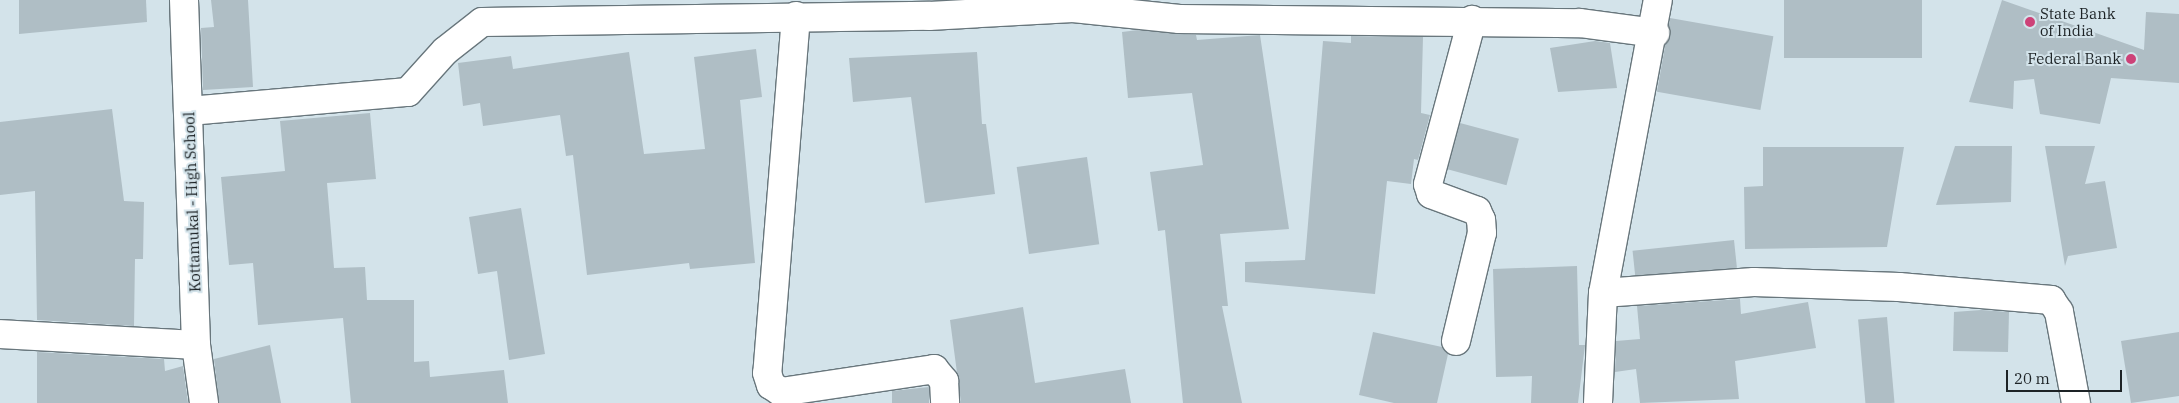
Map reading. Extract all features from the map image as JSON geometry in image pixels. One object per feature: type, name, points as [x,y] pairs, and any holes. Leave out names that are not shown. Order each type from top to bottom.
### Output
[{"type":"street","name":"Kottamukal - High School","points":[[184,0],[196,345],[204,403]]},
{"type":"street","points":[[1598,403],[1603,292],[1655,34],[1658,0]]},
{"type":"street","points":[[189,111],[408,92],[445,51],[482,22],[796,16],[929,16],[1073,8],[1188,19],[1472,20],[1580,23],[1655,34]]},
{"type":"street","points":[[796,16],[767,373],[771,385],[781,392],[934,369],[944,381],[945,403]]},
{"type":"street","points":[[1456,341],[1482,233],[1481,220],[1477,211],[1431,194],[1428,184],[1472,20]]},
{"type":"street","points":[[1603,292],[1754,282],[1899,286],[2051,300],[2059,312],[2076,403]]},
{"type":"street","points":[[0,334],[196,345]]},
{"type":"building","points":[[19,0],[146,0],[147,22],[19,34]]},
{"type":"building","points":[[211,0],[248,0],[253,87],[203,90],[201,28],[214,27]]},
{"type":"building","points":[[1784,0],[1922,0],[1922,58],[1784,58]]},
{"type":"building","points":[[2002,0],[2144,50],[2146,12],[2179,14],[2179,83],[2111,78],[2100,124],[2040,114],[2034,79],[2014,81],[2013,109],[1969,102]]},
{"type":"building","points":[[1670,18],[1773,36],[1760,110],[1657,92]]},
{"type":"building","points":[[1138,30],[1196,35],[1197,40],[1260,35],[1289,229],[1220,234],[1228,306],[1222,306],[1242,403],[1183,403],[1165,230],[1158,231],[1150,172],[1203,165],[1192,93],[1128,98],[1122,32]]},
{"type":"building","points":[[1351,36],[1423,37],[1421,113],[1430,115],[1418,160],[1414,159],[1411,184],[1387,181],[1375,294],[1245,282],[1245,262],[1305,260],[1323,41],[1351,43]]},
{"type":"building","points":[[1595,41],[1610,43],[1617,88],[1558,92],[1550,48]]},
{"type":"building","points":[[756,49],[762,97],[740,100],[755,263],[690,269],[689,263],[587,275],[573,155],[566,156],[560,115],[483,126],[480,103],[463,106],[458,63],[511,56],[513,69],[629,52],[644,154],[705,149],[694,57]]},
{"type":"building","points":[[977,52],[982,124],[986,124],[995,194],[925,203],[911,97],[853,102],[849,58]]},
{"type":"building","points":[[112,109],[124,201],[144,202],[143,259],[135,259],[134,326],[37,320],[35,191],[0,195],[0,122]]},
{"type":"building","points":[[370,113],[376,179],[327,183],[334,268],[365,267],[367,300],[414,300],[414,362],[429,361],[430,377],[504,370],[508,403],[351,403],[343,318],[258,325],[253,263],[229,265],[221,177],[285,171],[280,121]]},
{"type":"building","points":[[1460,123],[1519,139],[1506,185],[1448,169]]},
{"type":"building","points":[[1955,146],[2012,146],[2011,202],[1936,205]]},
{"type":"building","points":[[2045,146],[2095,146],[2085,184],[2105,181],[2117,248],[2068,256],[2065,266]]},
{"type":"building","points":[[1763,147],[1904,147],[1887,247],[1745,249],[1744,187],[1763,186]]},
{"type":"building","points":[[1087,157],[1099,244],[1029,254],[1017,167]]},
{"type":"building","points":[[521,208],[545,354],[509,360],[497,271],[478,274],[469,217]]},
{"type":"building","points":[[1734,240],[1737,268],[1635,279],[1633,251]]},
{"type":"building","points":[[1577,266],[1579,345],[1585,345],[1578,403],[1531,403],[1532,376],[1496,377],[1493,269]]},
{"type":"building","points":[[1740,299],[1741,314],[1808,302],[1816,348],[1735,361],[1739,399],[1640,403],[1636,369],[1615,372],[1616,341],[1640,339],[1637,306]]},
{"type":"building","points":[[1023,307],[1035,383],[1125,369],[1131,403],[961,403],[950,320]]},
{"type":"building","points":[[1981,310],[2009,312],[2008,352],[1953,351],[1954,312]]},
{"type":"building","points":[[1887,317],[1894,403],[1865,403],[1858,320]]},
{"type":"building","points":[[1373,332],[1442,347],[1448,354],[1437,403],[1394,403],[1359,395]]},
{"type":"building","points":[[2179,332],[2179,396],[2131,403],[2121,341]]},
{"type":"building","points":[[270,345],[281,403],[219,403],[214,359]]},
{"type":"building","points":[[37,352],[164,359],[165,371],[183,366],[188,403],[37,403]]},
{"type":"building","points":[[929,387],[929,403],[892,403],[892,391]]},
{"type":"place","name":"State Bank of India","points":[[2030,22]]},
{"type":"place","name":"Federal Bank","points":[[2131,59]]}]
